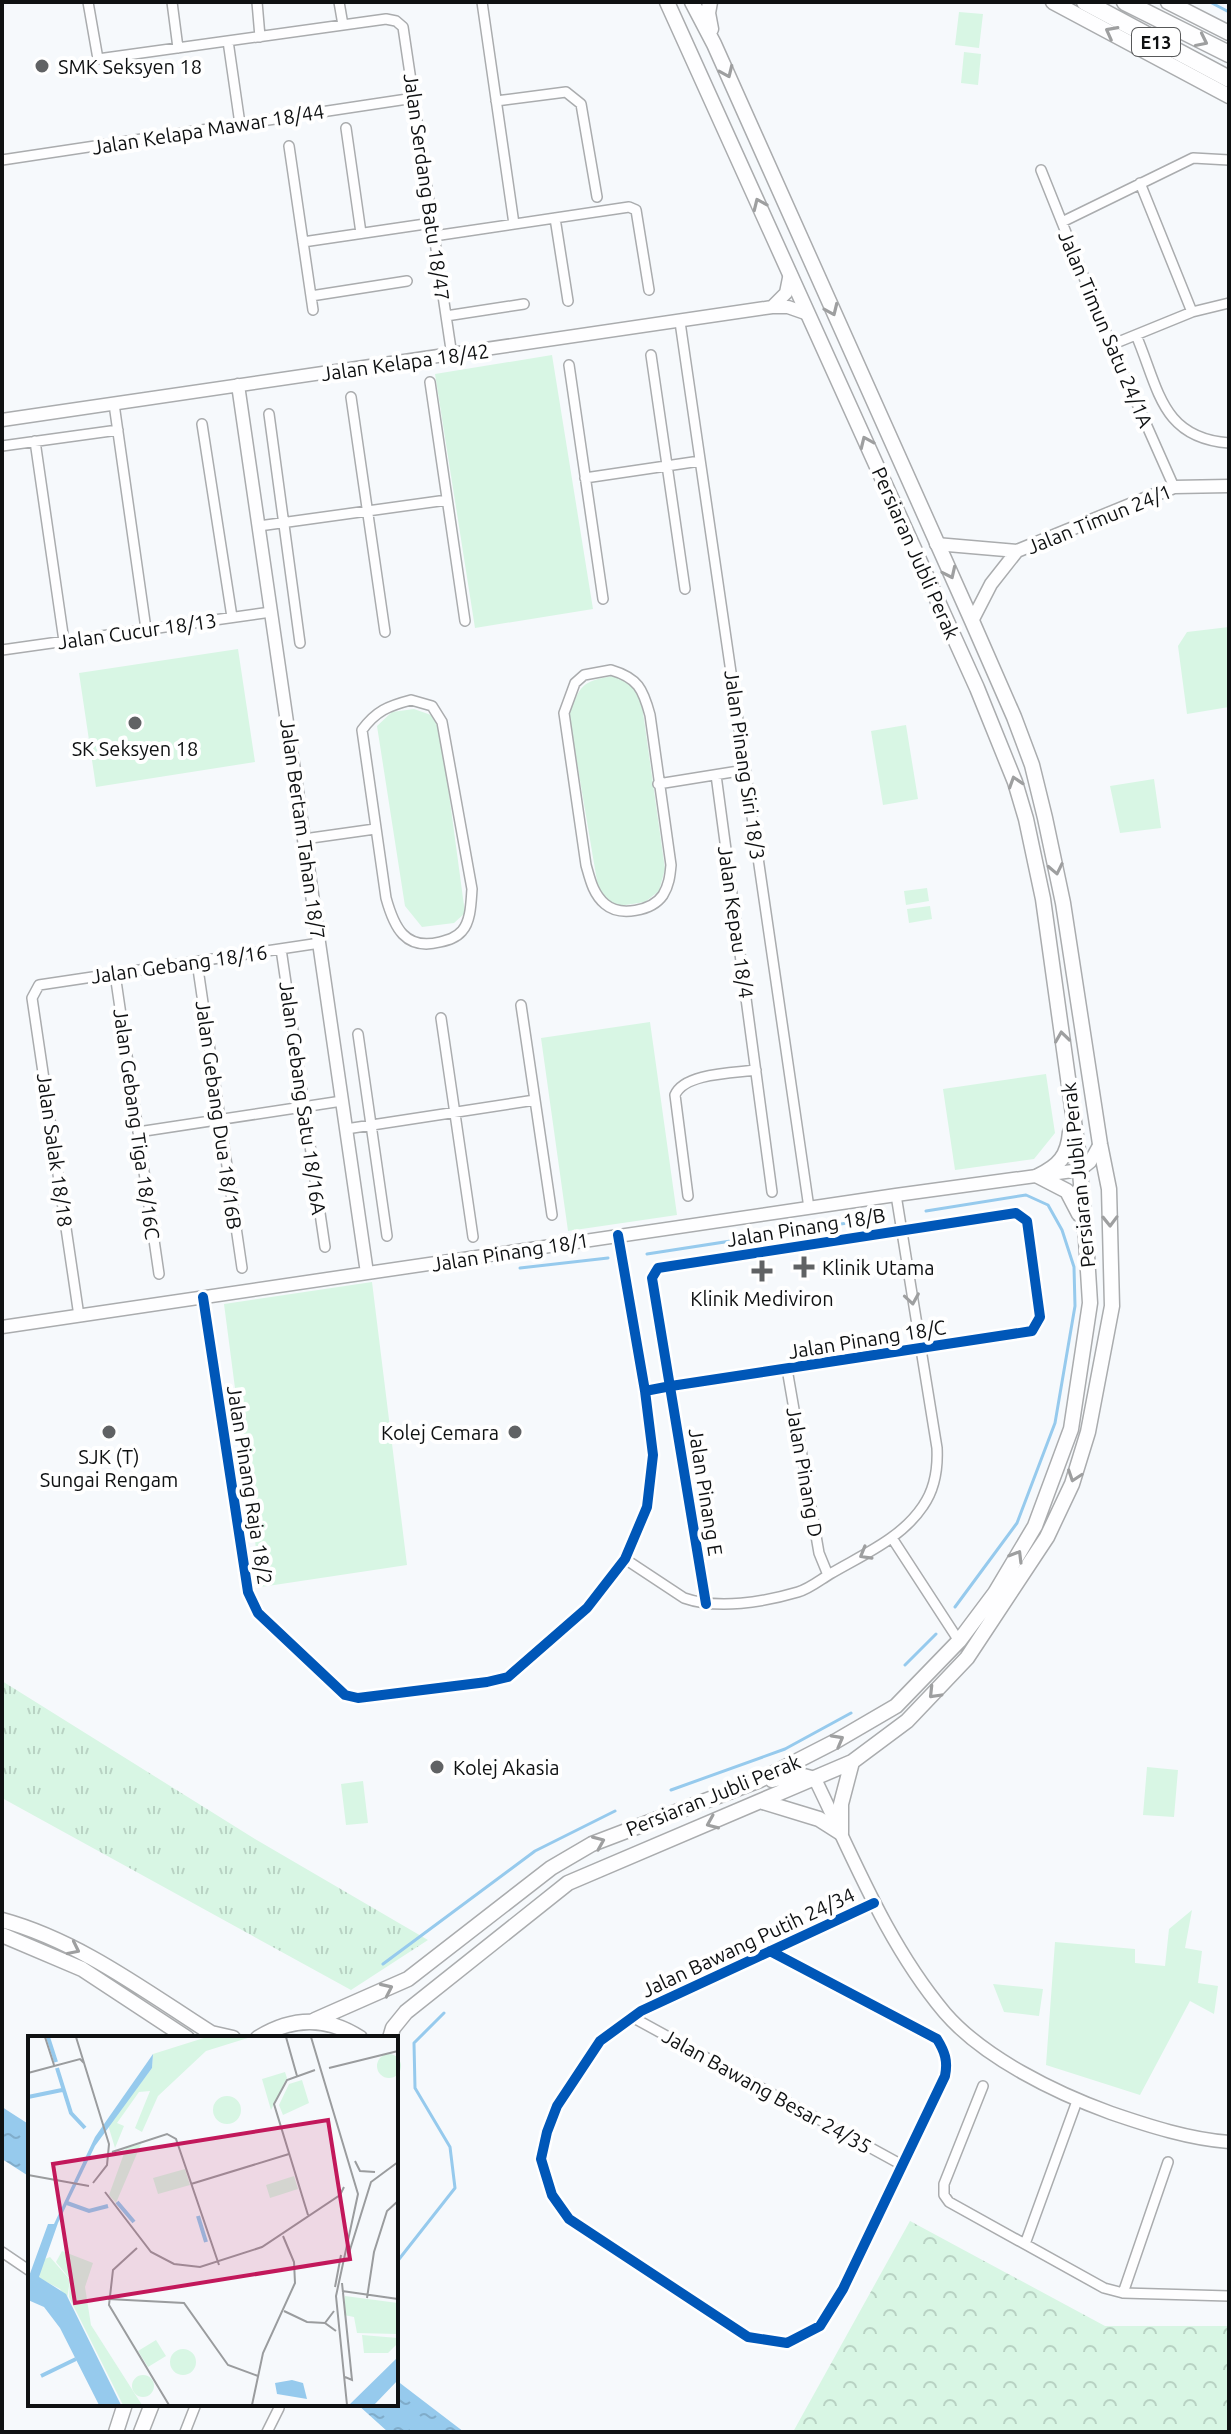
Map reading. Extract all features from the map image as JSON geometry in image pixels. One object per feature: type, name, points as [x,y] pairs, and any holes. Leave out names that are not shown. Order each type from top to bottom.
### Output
[{"type":"highway","name":"E13","points":[[1085,2],[1229,79]]},
{"type":"highway","name":"E13","points":[[1125,2],[1229,54]]},
{"type":"main road","name":"Persiaran Jubli Perak","points":[[261,2036],[273,2028],[315,2020],[408,1979],[551,1868],[592,1844],[760,1780],[896,1706],[959,1641],[995,1593],[1035,1526],[1071,1429],[1090,1303],[1086,1239],[1072,1104],[1043,899],[1026,819],[1015,782],[977,688],[667,2]]},
{"type":"main road","name":"Persiaran Jubli Perak","points":[[391,2036],[406,2012],[568,1883],[852,1762],[907,1721],[967,1658],[1047,1537],[1072,1484],[1088,1432],[1112,1306],[1109,1189],[1063,903],[1032,765],[972,621],[714,44],[692,2]]},
{"type":"main road","points":[[710,2],[708,13],[714,44]]},
{"type":"main road","points":[[1053,2],[1229,96]]},
{"type":"main road","points":[[1168,2],[1229,33]]},
{"type":"main road","points":[[1038,1176],[1061,1162],[1066,1153],[1072,1104]]},
{"type":"main road","points":[[1038,1176],[1067,1191],[1078,1210],[1086,1239]]},
{"type":"main road","points":[[841,1833],[841,1804],[852,1762]]},
{"type":"main road","points":[[760,1780],[796,1774],[815,1779]]},
{"type":"main road","points":[[763,1802],[819,1819],[841,1833]]},
{"type":"main road","points":[[2,1920],[81,1951],[211,2033],[224,2036]]},
{"type":"main road","points":[[2,1935],[82,1969],[184,2036]]},
{"type":"main road","points":[[315,2020],[343,2027],[357,2036]]},
{"type":"main road","points":[[116,2432],[124,2406]]},
{"type":"main road","points":[[141,2432],[151,2406]]},
{"type":"street","points":[[88,2],[98,59],[343,25],[339,2]]},
{"type":"street","points":[[172,2],[178,48]]},
{"type":"street","points":[[257,2],[260,37]]},
{"type":"street","points":[[482,2],[514,224]]},
{"type":"street","name":"Jalan Serdang Batu 18/47","points":[[343,25],[386,19],[396,21],[403,27],[452,356]]},
{"type":"street","points":[[228,41],[240,124]]},
{"type":"street","points":[[496,101],[566,92],[581,104],[597,197]]},
{"type":"street","name":"Jalan Kelapa Mawar 18/44","points":[[2,160],[414,98]]},
{"type":"street","points":[[346,128],[361,233]]},
{"type":"street","points":[[289,146],[313,310]]},
{"type":"street","points":[[1062,222],[1193,158],[1229,160]]},
{"type":"street","name":"Jalan Timun Satu 24/1A","points":[[1041,170],[1111,345],[1174,487]]},
{"type":"street","points":[[1140,183],[1192,312]]},
{"type":"street","points":[[434,236],[629,207],[636,210],[649,290]]},
{"type":"street","points":[[555,218],[568,301]]},
{"type":"street","points":[[303,242],[432,223]]},
{"type":"street","points":[[772,307],[786,293],[790,273]]},
{"type":"street","points":[[311,296],[407,281]]},
{"type":"street","points":[[1111,345],[1192,312],[1229,303]]},
{"type":"street","points":[[446,316],[524,304]]},
{"type":"street","name":"Jalan Kelapa 18/42","points":[[2,420],[772,307],[788,307],[808,314]]},
{"type":"street","name":"Jalan Pinang Siri 18/3","points":[[680,322],[809,1208]]},
{"type":"street","points":[[1136,335],[1171,418],[1189,434],[1210,442],[1229,443]]},
{"type":"street","points":[[651,355],[685,589]]},
{"type":"street","points":[[569,365],[603,599]]},
{"type":"street","points":[[430,382],[465,621]]},
{"type":"street","name":"Jalan Bertam Tahan 18/7","points":[[238,385],[367,1273]]},
{"type":"street","points":[[351,397],[385,632]]},
{"type":"street","points":[[114,404],[146,629]]},
{"type":"street","points":[[269,414],[300,643]]},
{"type":"street","points":[[202,424],[232,617]]},
{"type":"street","points":[[2,446],[118,430]]},
{"type":"street","points":[[35,441],[64,641]]},
{"type":"street","points":[[585,478],[700,461]]},
{"type":"street","name":"Jalan Timun 24/1","points":[[1017,551],[1174,487],[1229,486]]},
{"type":"street","points":[[259,526],[447,500]]},
{"type":"street","points":[[936,544],[1017,551]]},
{"type":"street","points":[[972,621],[991,584],[1017,551]]},
{"type":"street","name":"Jalan Cucur 18/13","points":[[2,650],[271,612]]},
{"type":"street","points":[[611,670],[637,682],[650,715],[658,784],[671,865],[669,882],[661,898],[651,905],[618,911],[605,904],[593,889],[588,871],[564,713],[575,683],[584,675],[611,670]]},
{"type":"street","points":[[411,700],[432,706],[442,722],[447,740],[472,889],[469,916],[463,931],[452,939],[427,945],[408,940],[392,920],[375,829],[362,730],[372,716],[385,707],[411,700]]},
{"type":"street","points":[[658,784],[745,770]]},
{"type":"street","name":"Jalan Kepau 18/4","points":[[716,775],[772,1192]]},
{"type":"street","points":[[304,839],[375,829]]},
{"type":"street","name":"Jalan Gebang 18/16","points":[[39,985],[320,943]]},
{"type":"street","name":"Jalan Gebang Satu 18/16A","points":[[281,949],[325,1247]]},
{"type":"street","name":"Jalan Gebang Dua 18/16B","points":[[197,962],[242,1268]]},
{"type":"street","name":"Jalan Gebang Tiga 18/16C","points":[[115,974],[159,1274]]},
{"type":"street","name":"Jalan Salak 18/18","points":[[39,985],[32,998],[79,1316]]},
{"type":"street","points":[[521,1005],[552,1215]]},
{"type":"street","points":[[441,1018],[473,1237]]},
{"type":"street","points":[[358,1034],[387,1236]]},
{"type":"street","points":[[688,1196],[675,1095],[678,1088],[689,1080],[756,1070]]},
{"type":"street","points":[[346,1129],[535,1100]]},
{"type":"street","points":[[138,1132],[342,1101]]},
{"type":"street","points":[[1080,1170],[1090,1162],[1100,1144]]},
{"type":"street","name":"Jalan Pinang 18/1","points":[[2,1327],[1080,1170]]},
{"type":"street","points":[[625,1559],[684,1598],[706,1604],[746,1602],[802,1591],[892,1538],[923,1507],[934,1484],[938,1466],[937,1448],[896,1195]]},
{"type":"street","name":"Jalan Pinang 18/B","points":[[671,1386],[652,1278],[658,1268],[1016,1213],[1027,1221],[1035,1271]]},
{"type":"street","name":"Jalan Pinang Raja 18/2","points":[[203,1297],[248,1592],[253,1606],[345,1695],[358,1698],[487,1682],[508,1677],[574,1622],[625,1559],[647,1507],[653,1455],[618,1235]]},
{"type":"street","name":"Jalan Pinang 18/C","points":[[645,1391],[1032,1331],[1040,1317],[1035,1271]]},
{"type":"street","name":"Jalan Pinang D","points":[[787,1369],[816,1538],[828,1575]]},
{"type":"street","name":"Jalan Pinang E","points":[[671,1386],[706,1604]]},
{"type":"street","points":[[892,1538],[959,1641]]},
{"type":"street","points":[[815,1779],[898,1946],[956,2023],[1002,2061],[1077,2101],[1152,2127],[1229,2142]]},
{"type":"street","name":"Jalan Bawang Putih 24/34","points":[[770,1951],[937,2039],[945,2051],[948,2064],[843,2289],[820,2326],[787,2343],[748,2337],[569,2219],[557,2205],[547,2184],[541,2159],[557,2106],[600,2041],[632,2017],[770,1951],[874,1903]]},
{"type":"street","name":"Jalan Bawang Besar 24/35","points":[[632,2017],[902,2165]]},
{"type":"street","points":[[983,2086],[944,2184],[944,2195],[949,2202],[1104,2288],[1123,2293],[1229,2296]]},
{"type":"street","points":[[1025,2244],[1077,2101]]},
{"type":"street","points":[[1123,2293],[1168,2162]]},
{"type":"street","points":[[2,2252],[28,2270]]},
{"type":"street","points":[[185,2432],[195,2406]]},
{"type":"street","points":[[267,2432],[279,2408]]},
{"type":"green space","points":[[959,12],[983,14],[979,48],[955,45]]},
{"type":"green space","points":[[964,52],[981,54],[978,85],[961,83]]},
{"type":"green space","points":[[552,355],[593,609],[475,628],[435,374]]},
{"type":"green space","points":[[1229,627],[1229,707],[1187,714],[1178,646],[1187,632]]},
{"type":"green space","points":[[238,649],[255,762],[96,787],[79,673]]},
{"type":"green space","points":[[613,676],[633,685],[641,698],[665,869],[659,891],[645,902],[619,906],[608,900],[598,887],[569,715],[583,686]]},
{"type":"green space","points":[[414,709],[431,715],[440,727],[465,913],[454,923],[422,927],[405,906],[377,726],[392,712]]},
{"type":"green space","points":[[906,725],[918,799],[883,805],[871,731]]},
{"type":"green space","points":[[1154,779],[1161,828],[1120,833],[1110,786]]},
{"type":"green space","points":[[927,888],[929,901],[906,905],[904,891]]},
{"type":"green space","points":[[930,906],[932,919],[909,923],[907,909]]},
{"type":"green space","points":[[650,1022],[677,1215],[568,1231],[541,1038]]},
{"type":"green space","points":[[1046,1074],[1055,1133],[1034,1159],[955,1170],[943,1089]]},
{"type":"green space","points":[[372,1282],[407,1565],[261,1587],[224,1304]]},
{"type":"green space","points":[[2,1681],[255,1839],[428,1940],[351,1990],[2,1798]]},
{"type":"green space","points":[[1147,1767],[1178,1770],[1174,1817],[1143,1815]]},
{"type":"green space","points":[[363,1781],[368,1823],[346,1825],[341,1784]]},
{"type":"green space","points":[[1192,1910],[1185,1948],[1202,1951],[1198,1983],[1218,1986],[1214,2014],[1190,2001],[1140,2095],[1046,2065],[1055,1942],[1135,1949],[1135,1963],[1165,1966],[1169,1929]]},
{"type":"green space","points":[[993,1984],[1043,1989],[1039,2016],[1004,2012]]},
{"type":"green space","points":[[910,2221],[1105,2326],[1229,2326],[1229,2432],[793,2432]]},
{"type":"water","points":[[2,2107],[28,2124],[28,2176],[2,2159]]},
{"type":"water","points":[[398,2382],[464,2432],[388,2432],[359,2406],[398,2406]]},
{"type":"waterway","points":[[1210,2],[1229,12]]},
{"type":"waterway","points":[[926,1211],[1026,1195],[1048,1205],[1062,1230],[1074,1267],[1075,1306],[1055,1423],[1017,1523],[955,1607]]},
{"type":"waterway","points":[[647,1254],[886,1217]]},
{"type":"waterway","points":[[520,1268],[608,1258]]},
{"type":"waterway","points":[[905,1665],[936,1634]]},
{"type":"waterway","points":[[671,1790],[785,1749],[851,1713]]},
{"type":"waterway","points":[[383,1964],[535,1851],[615,1811]]},
{"type":"waterway","points":[[398,2260],[455,2188],[450,2147],[415,2088],[414,2043],[444,2013]]},
{"type":"cycle path","points":[[645,1391],[671,1386],[1032,1331],[1040,1317],[1027,1221],[1016,1213],[658,1268],[652,1278],[706,1604]]},
{"type":"cycle path","points":[[203,1297],[248,1592],[258,1613],[345,1695],[358,1698],[487,1682],[508,1677],[587,1608],[625,1559],[647,1507],[653,1455],[618,1235]]},
{"type":"cycle path","points":[[770,1951],[937,2039],[944,2052],[946,2066],[945,2076],[843,2289],[820,2326],[787,2343],[748,2337],[569,2219],[552,2195],[541,2159],[557,2106],[600,2041],[641,2011],[874,1903]]},
{"type":"place","name":"SMK Seksyen 18","points":[[42,66]]},
{"type":"place","name":"SK Seksyen 18","points":[[135,723]]},
{"type":"place","name":"Klinik Utama","points":[[804,1267]]},
{"type":"place","name":"Klinik Mediviron","points":[[762,1271]]},
{"type":"place","name":"SJK (T) Sungai Rengam","points":[[109,1432]]},
{"type":"place","name":"Kolej Cemara","points":[[515,1432]]},
{"type":"place","name":"Kolej Akasia","points":[[437,1767]]}]
